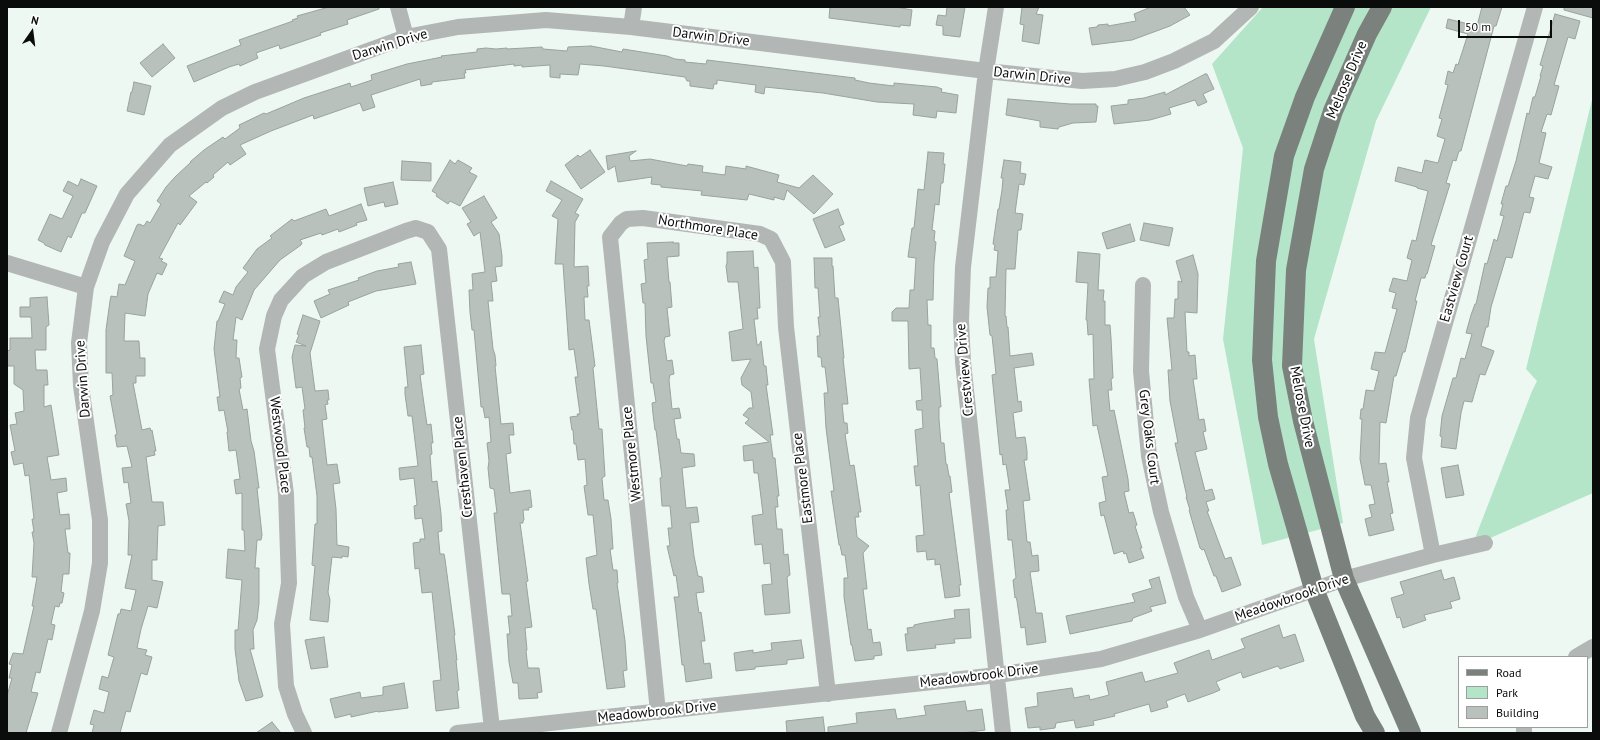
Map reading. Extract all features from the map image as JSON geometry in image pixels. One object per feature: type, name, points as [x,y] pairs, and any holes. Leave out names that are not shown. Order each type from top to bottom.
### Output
[{"type":"main road","points":[[1345,7],[1304,96],[1284,156],[1266,261],[1262,360],[1268,418],[1278,464],[1314,589],[1365,716],[1375,733]]},
{"type":"main road","name":"Melrose Drive","points":[[1382,7],[1367,34],[1333,111],[1314,169],[1296,270],[1292,366],[1303,421],[1344,579],[1411,733]]},
{"type":"street","points":[[398,7],[406,37]]},
{"type":"street","points":[[631,27],[634,7]]},
{"type":"street","name":"Crestview Drive","points":[[996,7],[986,71],[963,267],[961,321],[963,362],[1004,733]]},
{"type":"street","name":"Darwin Drive","points":[[59,733],[92,611],[100,563],[100,520],[81,386],[79,343],[86,287],[102,242],[127,194],[170,145],[222,108],[255,92],[406,37],[458,27],[546,20],[631,27],[986,71],[1082,81],[1115,79],[1145,72],[1174,61],[1214,41],[1251,7]]},
{"type":"street","name":"Eastview Court","points":[[1433,555],[1414,458],[1418,418],[1535,7]]},
{"type":"street","name":"Northmore Place","points":[[643,218],[760,234],[771,239],[783,262]]},
{"type":"street","name":"Westmore Place","points":[[643,218],[627,219],[621,223],[610,237],[658,712]]},
{"type":"street","name":"Cresthaven Place","points":[[406,231],[416,228],[428,232],[440,249],[492,729]]},
{"type":"street","name":"Westwood Place","points":[[304,733],[295,714],[286,686],[282,624],[289,583],[286,494],[267,349],[274,316],[281,300],[303,276],[326,262],[406,231]]},
{"type":"street","name":"Eastmore Place","points":[[783,262],[786,327],[828,694]]},
{"type":"street","points":[[7,263],[86,287]]},
{"type":"street","name":"Grey Oaks Court","points":[[1143,285],[1141,371],[1148,456],[1165,526],[1186,597],[1200,630]]},
{"type":"street","name":"Meadowbrook Drive","points":[[457,733],[998,675],[1101,659],[1200,630],[1344,579],[1484,543]]},
{"type":"street","points":[[1578,656],[1593,647]]},
{"type":"green space","points":[[1263,7],[1431,7],[1376,121],[1314,339],[1343,523],[1262,545],[1223,339],[1243,148],[1212,64]]},
{"type":"green space","points":[[1593,96],[1593,493],[1472,546],[1537,381],[1526,369]]},
{"type":"building","points":[[329,7],[379,7],[379,9],[347,20],[348,24],[320,33],[321,35],[280,49],[279,45],[256,53],[258,58],[240,66],[239,64],[229,67],[194,82],[187,66],[241,45],[239,40],[293,21],[292,20],[298,18],[297,16]]},
{"type":"building","points":[[830,7],[896,7],[912,10],[910,26],[900,25],[900,27],[829,18]]},
{"type":"building","points":[[947,7],[965,7],[960,37],[943,35],[943,26],[936,25],[938,15],[946,16]]},
{"type":"building","points":[[1022,7],[1039,7],[1036,14],[1043,15],[1039,44],[1022,41],[1024,25],[1020,24]]},
{"type":"building","points":[[1151,7],[1184,7],[1190,15],[1170,26],[1132,40],[1092,45],[1089,28],[1097,27],[1098,25],[1108,24],[1108,26],[1136,21],[1134,14]]},
{"type":"building","points":[[1482,7],[1502,7],[1496,26],[1494,26],[1461,151],[1459,151],[1456,161],[1453,160],[1446,183],[1450,184],[1431,245],[1435,246],[1427,274],[1425,278],[1421,278],[1405,352],[1403,352],[1396,376],[1394,376],[1386,423],[1380,422],[1379,464],[1386,463],[1389,482],[1387,482],[1393,513],[1390,514],[1394,530],[1369,536],[1365,519],[1372,517],[1369,505],[1375,504],[1371,485],[1365,485],[1360,459],[1361,409],[1363,409],[1366,390],[1374,391],[1379,371],[1371,369],[1375,352],[1385,353],[1397,309],[1392,308],[1396,293],[1389,291],[1393,278],[1407,281],[1412,260],[1407,258],[1412,240],[1416,241],[1428,191],[1395,181],[1398,167],[1422,173],[1425,160],[1438,163],[1445,139],[1437,136],[1442,119],[1439,118],[1448,85],[1445,84],[1448,71],[1453,73],[1456,64],[1458,65],[1468,34],[1446,28],[1448,19],[1477,26]]},
{"type":"building","points":[[1564,7],[1593,7],[1593,18],[1564,10]]},
{"type":"building","points":[[1555,14],[1580,21],[1575,39],[1568,37],[1554,85],[1559,86],[1551,115],[1547,114],[1541,132],[1546,133],[1539,163],[1552,167],[1548,179],[1535,176],[1529,197],[1534,198],[1530,213],[1524,212],[1512,258],[1506,257],[1491,307],[1488,327],[1486,327],[1481,346],[1494,351],[1485,375],[1480,374],[1472,402],[1464,401],[1456,449],[1441,447],[1442,437],[1440,436],[1442,416],[1453,378],[1456,378],[1461,358],[1465,359],[1472,334],[1466,333],[1476,304],[1485,263],[1487,264],[1494,239],[1497,241],[1504,216],[1500,215],[1503,204],[1501,204],[1506,186],[1508,186],[1516,161],[1527,113],[1529,114],[1533,97],[1535,97],[1541,76],[1543,66],[1540,65]]},
{"type":"building","points":[[163,44],[175,58],[152,77],[140,63]]},
{"type":"building","points":[[591,46],[622,52],[623,49],[667,56],[685,60],[685,62],[706,64],[707,60],[855,78],[855,80],[869,83],[894,86],[894,83],[937,87],[942,89],[941,92],[958,95],[956,113],[937,111],[936,118],[913,115],[914,104],[877,102],[823,93],[765,87],[764,94],[755,92],[756,85],[717,80],[717,84],[714,84],[713,89],[690,86],[690,81],[687,81],[685,77],[604,66],[580,64],[578,75],[560,74],[560,78],[550,77],[550,65],[522,67],[522,65],[514,66],[514,64],[465,70],[465,78],[432,82],[432,84],[421,86],[420,79],[371,95],[375,107],[363,111],[360,103],[314,119],[313,115],[240,145],[246,154],[230,165],[228,162],[213,175],[214,177],[189,196],[197,202],[180,225],[178,223],[159,258],[163,259],[161,261],[167,264],[162,275],[157,273],[148,294],[145,316],[125,313],[124,341],[139,341],[140,358],[145,358],[145,376],[136,376],[136,383],[133,383],[142,430],[150,428],[151,431],[152,430],[156,451],[154,451],[155,455],[146,457],[152,502],[163,502],[165,525],[158,526],[157,560],[152,560],[152,580],[163,582],[157,608],[148,606],[141,629],[137,648],[147,650],[145,655],[152,657],[147,675],[141,673],[130,712],[126,711],[120,733],[92,733],[94,725],[90,724],[94,710],[104,713],[109,692],[99,689],[102,676],[108,678],[114,657],[108,655],[118,614],[120,614],[121,609],[131,611],[136,590],[125,588],[132,555],[128,555],[129,521],[126,504],[131,503],[128,482],[124,483],[122,468],[132,467],[127,446],[117,447],[115,435],[117,434],[110,396],[113,395],[112,373],[106,373],[106,330],[111,296],[117,297],[119,284],[125,285],[135,261],[124,256],[137,225],[139,224],[144,226],[147,221],[150,223],[161,204],[157,201],[166,187],[190,162],[223,137],[225,139],[240,128],[239,125],[264,113],[266,114],[304,98],[350,83],[351,87],[372,80],[371,75],[407,64],[442,57],[441,56],[477,52],[477,49],[486,48],[507,49],[542,47],[543,49],[567,51],[568,47]]},
{"type":"building","points":[[1207,74],[1214,89],[1203,94],[1207,102],[1198,106],[1195,100],[1169,108],[1171,114],[1150,120],[1114,124],[1111,106],[1128,104],[1128,100],[1144,98],[1165,92],[1165,95]]},
{"type":"building","points":[[134,82],[151,86],[144,115],[127,111]]},
{"type":"building","points":[[1008,99],[1070,104],[1096,104],[1096,106],[1098,106],[1096,122],[1073,123],[1059,127],[1058,129],[1040,127],[1040,121],[1006,115]]},
{"type":"building","points":[[590,150],[605,172],[581,189],[565,165],[578,155],[580,157]]},
{"type":"building","points":[[636,151],[629,156],[630,161],[650,159],[687,166],[688,164],[703,166],[702,172],[725,175],[726,166],[746,169],[746,166],[779,175],[777,182],[799,188],[813,175],[833,194],[814,214],[787,190],[784,200],[774,197],[774,200],[749,194],[747,200],[701,195],[702,191],[661,187],[661,185],[651,184],[652,177],[618,182],[615,166],[608,170],[606,156]]},
{"type":"building","points":[[928,152],[944,153],[943,164],[945,164],[943,183],[941,183],[939,205],[935,204],[932,230],[935,231],[934,241],[936,242],[933,300],[927,300],[928,325],[931,325],[931,348],[934,348],[935,358],[937,359],[941,407],[939,407],[939,419],[941,443],[944,443],[946,464],[950,476],[952,492],[949,493],[961,585],[959,585],[960,596],[945,598],[940,564],[935,565],[935,559],[927,560],[926,551],[917,552],[916,536],[924,535],[920,485],[916,486],[914,466],[918,466],[915,430],[923,428],[922,410],[917,410],[916,401],[922,400],[920,368],[909,369],[908,321],[892,321],[892,312],[896,308],[909,308],[910,290],[914,290],[916,258],[908,257],[912,228],[914,228],[918,189],[924,190]]},
{"type":"building","points":[[450,160],[455,164],[458,160],[472,168],[469,172],[477,176],[460,206],[450,201],[448,204],[436,196],[437,194],[432,191]]},
{"type":"building","points":[[1004,160],[1021,162],[1020,173],[1026,174],[1024,185],[1019,184],[1015,213],[1023,214],[1021,230],[1018,230],[1015,269],[1006,269],[1005,316],[1008,327],[1010,356],[1032,353],[1034,365],[1014,368],[1018,402],[1021,401],[1022,411],[1013,413],[1016,438],[1025,437],[1027,451],[1027,460],[1024,460],[1030,500],[1023,501],[1027,542],[1030,542],[1032,556],[1038,555],[1039,571],[1030,572],[1036,613],[1042,613],[1046,642],[1027,645],[1025,627],[1021,628],[1016,597],[1015,598],[1013,580],[1016,578],[1012,540],[1008,540],[1006,510],[1008,510],[1005,490],[1010,490],[1006,464],[1003,465],[1002,454],[1000,455],[992,375],[996,374],[987,307],[990,277],[996,277],[998,251],[994,250],[995,245],[993,244],[1002,190],[1003,178],[1001,178]]},
{"type":"building","points":[[402,161],[431,163],[431,181],[401,180]]},
{"type":"building","points":[[81,179],[97,186],[85,213],[82,213],[71,238],[68,236],[61,252],[38,240],[50,214],[62,219],[73,196],[63,191],[68,181],[78,186]]},
{"type":"building","points":[[551,181],[583,199],[575,213],[579,215],[575,222],[574,267],[588,266],[588,297],[584,297],[585,320],[589,320],[595,366],[593,368],[599,429],[602,429],[605,476],[602,478],[604,500],[608,500],[611,519],[613,549],[610,549],[613,570],[617,570],[617,583],[625,641],[627,670],[623,671],[625,687],[607,689],[596,609],[593,609],[589,584],[586,558],[597,555],[593,515],[588,515],[584,486],[587,485],[585,459],[578,460],[570,417],[578,416],[577,414],[580,414],[575,377],[578,377],[574,349],[569,350],[563,264],[555,264],[558,219],[552,216],[562,200],[546,191]]},
{"type":"building","points":[[393,182],[398,204],[385,207],[384,202],[368,206],[364,188]]},
{"type":"building","points":[[484,196],[497,218],[491,222],[499,234],[502,256],[502,266],[495,267],[497,281],[491,282],[493,301],[488,301],[493,349],[495,355],[501,424],[513,423],[514,435],[509,435],[511,453],[506,454],[510,493],[530,490],[532,507],[528,508],[529,510],[523,510],[524,520],[523,523],[520,523],[528,581],[526,582],[532,627],[525,628],[526,651],[528,668],[539,668],[542,692],[537,693],[538,698],[519,699],[518,683],[513,683],[509,662],[507,634],[510,634],[508,616],[512,616],[510,594],[502,594],[494,513],[497,513],[494,489],[490,488],[488,468],[489,461],[487,443],[491,442],[489,417],[485,418],[483,407],[481,407],[474,330],[472,330],[470,312],[469,290],[473,290],[472,274],[485,272],[480,232],[474,236],[467,224],[471,222],[462,208]]},
{"type":"building","points":[[361,204],[367,220],[356,223],[357,225],[339,232],[338,229],[322,235],[321,233],[300,240],[302,243],[301,245],[280,260],[254,290],[242,320],[236,317],[233,340],[237,340],[236,358],[239,358],[242,377],[240,378],[241,388],[239,389],[243,410],[247,409],[251,441],[254,451],[259,488],[257,488],[262,535],[261,540],[257,540],[255,568],[259,568],[259,603],[257,620],[253,630],[254,649],[250,649],[263,696],[246,701],[239,681],[235,649],[235,630],[238,630],[242,580],[226,578],[228,549],[245,551],[244,530],[242,530],[242,493],[236,494],[234,480],[240,479],[236,450],[229,451],[228,432],[224,410],[219,411],[217,397],[220,397],[214,349],[217,321],[225,304],[219,302],[224,291],[233,295],[236,287],[248,272],[243,268],[257,249],[272,238],[270,236],[292,219],[294,221],[326,209],[329,216]]},
{"type":"building","points":[[838,209],[844,224],[839,226],[845,240],[825,248],[813,219]]},
{"type":"building","points":[[1144,223],[1173,228],[1169,246],[1140,240]]},
{"type":"building","points":[[1130,224],[1135,241],[1107,249],[1102,233]]},
{"type":"building","points":[[647,243],[679,243],[679,256],[667,257],[672,307],[667,308],[670,336],[665,337],[664,341],[667,361],[672,360],[674,374],[670,375],[669,380],[672,409],[679,408],[681,418],[674,419],[677,439],[679,439],[681,453],[694,454],[695,466],[682,468],[686,508],[697,507],[699,522],[690,523],[698,576],[702,577],[704,592],[696,593],[699,613],[701,612],[705,641],[701,641],[704,664],[710,663],[712,678],[686,682],[684,665],[682,665],[674,597],[679,597],[676,575],[674,576],[667,546],[670,546],[668,528],[672,528],[670,506],[662,506],[660,478],[662,477],[652,403],[656,402],[653,383],[651,383],[646,336],[645,303],[643,303],[641,284],[646,283],[644,260],[648,259]]},
{"type":"building","points":[[753,251],[754,268],[758,267],[760,308],[757,308],[758,319],[754,319],[757,345],[759,345],[761,341],[764,366],[766,366],[768,385],[766,385],[773,435],[770,435],[773,458],[775,458],[779,496],[777,496],[778,507],[775,507],[777,529],[782,529],[784,555],[788,554],[790,575],[787,577],[790,613],[765,615],[762,585],[772,584],[770,563],[764,564],[762,544],[755,545],[752,516],[763,514],[758,473],[754,473],[753,460],[744,461],[743,446],[769,442],[745,423],[749,419],[743,415],[749,408],[753,408],[751,392],[742,385],[741,378],[751,359],[732,361],[729,332],[743,329],[738,282],[728,282],[726,266],[727,252]]},
{"type":"building","points":[[1078,252],[1100,254],[1098,290],[1104,290],[1103,301],[1105,301],[1105,325],[1110,325],[1111,338],[1113,378],[1111,379],[1112,390],[1108,390],[1110,411],[1114,410],[1128,479],[1129,491],[1124,492],[1129,513],[1133,512],[1137,525],[1135,526],[1144,558],[1129,563],[1126,553],[1124,554],[1123,551],[1114,554],[1104,515],[1101,516],[1099,503],[1106,501],[1102,477],[1108,476],[1097,425],[1093,426],[1089,379],[1094,379],[1093,334],[1088,335],[1086,320],[1088,283],[1076,282]]},
{"type":"building","points":[[1193,255],[1198,274],[1197,313],[1185,312],[1187,352],[1189,352],[1189,356],[1195,355],[1197,379],[1193,379],[1199,420],[1204,419],[1206,431],[1203,432],[1207,449],[1195,452],[1205,491],[1212,489],[1215,499],[1206,502],[1209,511],[1207,511],[1225,559],[1231,557],[1241,585],[1222,592],[1216,576],[1214,576],[1204,549],[1202,550],[1200,548],[1189,510],[1175,443],[1178,443],[1170,401],[1168,370],[1172,370],[1167,318],[1174,318],[1175,299],[1178,299],[1178,281],[1182,282],[1176,261]]},
{"type":"building","points":[[814,258],[832,258],[835,298],[838,298],[848,404],[842,404],[844,423],[847,423],[848,433],[845,434],[850,466],[854,465],[861,512],[858,512],[859,517],[855,517],[857,537],[869,546],[863,553],[867,589],[863,589],[868,630],[871,629],[873,643],[880,642],[882,655],[874,656],[874,659],[855,661],[851,645],[844,597],[844,578],[848,578],[845,555],[842,555],[839,545],[831,491],[834,491],[826,428],[824,393],[828,393],[825,367],[822,367],[821,357],[818,357],[817,336],[820,336],[818,317],[820,317],[818,288],[815,288]]},
{"type":"building","points":[[411,262],[416,284],[376,291],[348,302],[349,305],[321,318],[314,301],[330,294],[328,290],[359,280],[358,278],[377,271],[399,267],[398,264]]},
{"type":"building","points":[[47,297],[49,325],[46,327],[46,350],[35,350],[36,370],[47,370],[48,385],[44,385],[44,407],[51,405],[59,455],[47,457],[51,480],[66,478],[67,491],[57,493],[60,515],[69,514],[70,529],[65,529],[68,553],[70,553],[69,574],[63,574],[61,592],[64,593],[62,603],[60,603],[59,607],[55,606],[51,624],[55,625],[52,640],[48,639],[40,673],[36,672],[31,692],[38,693],[26,733],[7,733],[7,696],[12,678],[9,678],[12,665],[9,664],[13,653],[23,654],[34,606],[32,606],[37,577],[32,577],[34,543],[32,532],[34,532],[32,519],[34,519],[29,475],[25,476],[23,463],[14,465],[11,452],[15,451],[10,425],[17,424],[15,413],[24,411],[23,390],[14,384],[14,366],[7,366],[7,351],[10,350],[10,338],[32,338],[31,317],[20,317],[20,307],[30,307],[30,298]]},
{"type":"building","points":[[303,315],[320,321],[310,353],[315,391],[328,390],[329,400],[327,400],[328,404],[325,405],[327,419],[322,420],[327,465],[337,464],[340,483],[333,484],[336,509],[337,545],[349,547],[348,557],[332,557],[328,592],[330,600],[328,622],[310,620],[315,566],[312,565],[315,524],[317,524],[317,496],[312,457],[310,457],[309,447],[307,447],[304,428],[303,410],[305,409],[302,387],[296,388],[292,357],[295,345],[306,346],[296,342]]},
{"type":"building","points":[[421,345],[424,374],[420,375],[427,425],[431,424],[433,443],[431,443],[432,454],[430,455],[432,482],[437,481],[442,531],[438,532],[440,554],[444,554],[445,559],[455,635],[459,690],[457,691],[459,708],[436,711],[433,681],[441,680],[432,592],[422,593],[419,568],[415,569],[413,543],[420,542],[420,539],[425,539],[422,518],[415,519],[414,506],[417,505],[414,478],[400,480],[399,468],[418,466],[412,416],[408,416],[405,394],[405,387],[408,387],[404,347]]},
{"type":"building","points":[[1458,465],[1464,495],[1446,498],[1441,468]]},
{"type":"building","points":[[1441,570],[1444,580],[1454,577],[1460,599],[1450,602],[1452,608],[1424,615],[1426,620],[1403,628],[1400,617],[1397,618],[1391,598],[1404,594],[1400,582]]},
{"type":"building","points":[[1159,577],[1166,603],[1150,607],[1152,611],[1133,618],[1132,621],[1070,634],[1066,616],[1135,602],[1132,594],[1152,588],[1149,580]]},
{"type":"building","points":[[969,609],[971,638],[954,639],[955,643],[935,645],[936,648],[907,651],[905,634],[908,634],[907,628],[923,623],[955,618],[954,610]]},
{"type":"building","points":[[1279,625],[1283,638],[1295,634],[1304,661],[1280,669],[1278,666],[1243,678],[1241,672],[1216,682],[1220,690],[1188,702],[1185,694],[1166,701],[1168,707],[1151,712],[1149,704],[1114,714],[1115,716],[1093,721],[1094,725],[1076,728],[1074,720],[1056,723],[1055,728],[1040,730],[1040,727],[1028,728],[1025,708],[1038,706],[1037,693],[1072,688],[1074,698],[1089,695],[1090,700],[1109,695],[1106,682],[1142,672],[1145,682],[1178,673],[1174,663],[1209,650],[1212,660],[1245,648],[1241,639]]},
{"type":"building","points":[[324,637],[328,667],[311,669],[305,640]]},
{"type":"building","points":[[801,640],[804,658],[787,660],[787,664],[755,667],[755,669],[736,671],[734,653],[753,650],[753,653],[772,650],[771,643]]},
{"type":"building","points":[[404,683],[408,708],[378,711],[351,717],[351,714],[335,718],[330,699],[360,692],[361,698],[383,695],[383,687]]},
{"type":"building","points":[[965,701],[967,711],[982,709],[985,730],[962,733],[828,733],[828,727],[857,723],[856,713],[895,709],[897,719],[926,715],[924,706]]},
{"type":"building","points":[[823,717],[825,733],[787,733],[786,721]]},
{"type":"building","points":[[272,722],[281,733],[256,733]]}]
